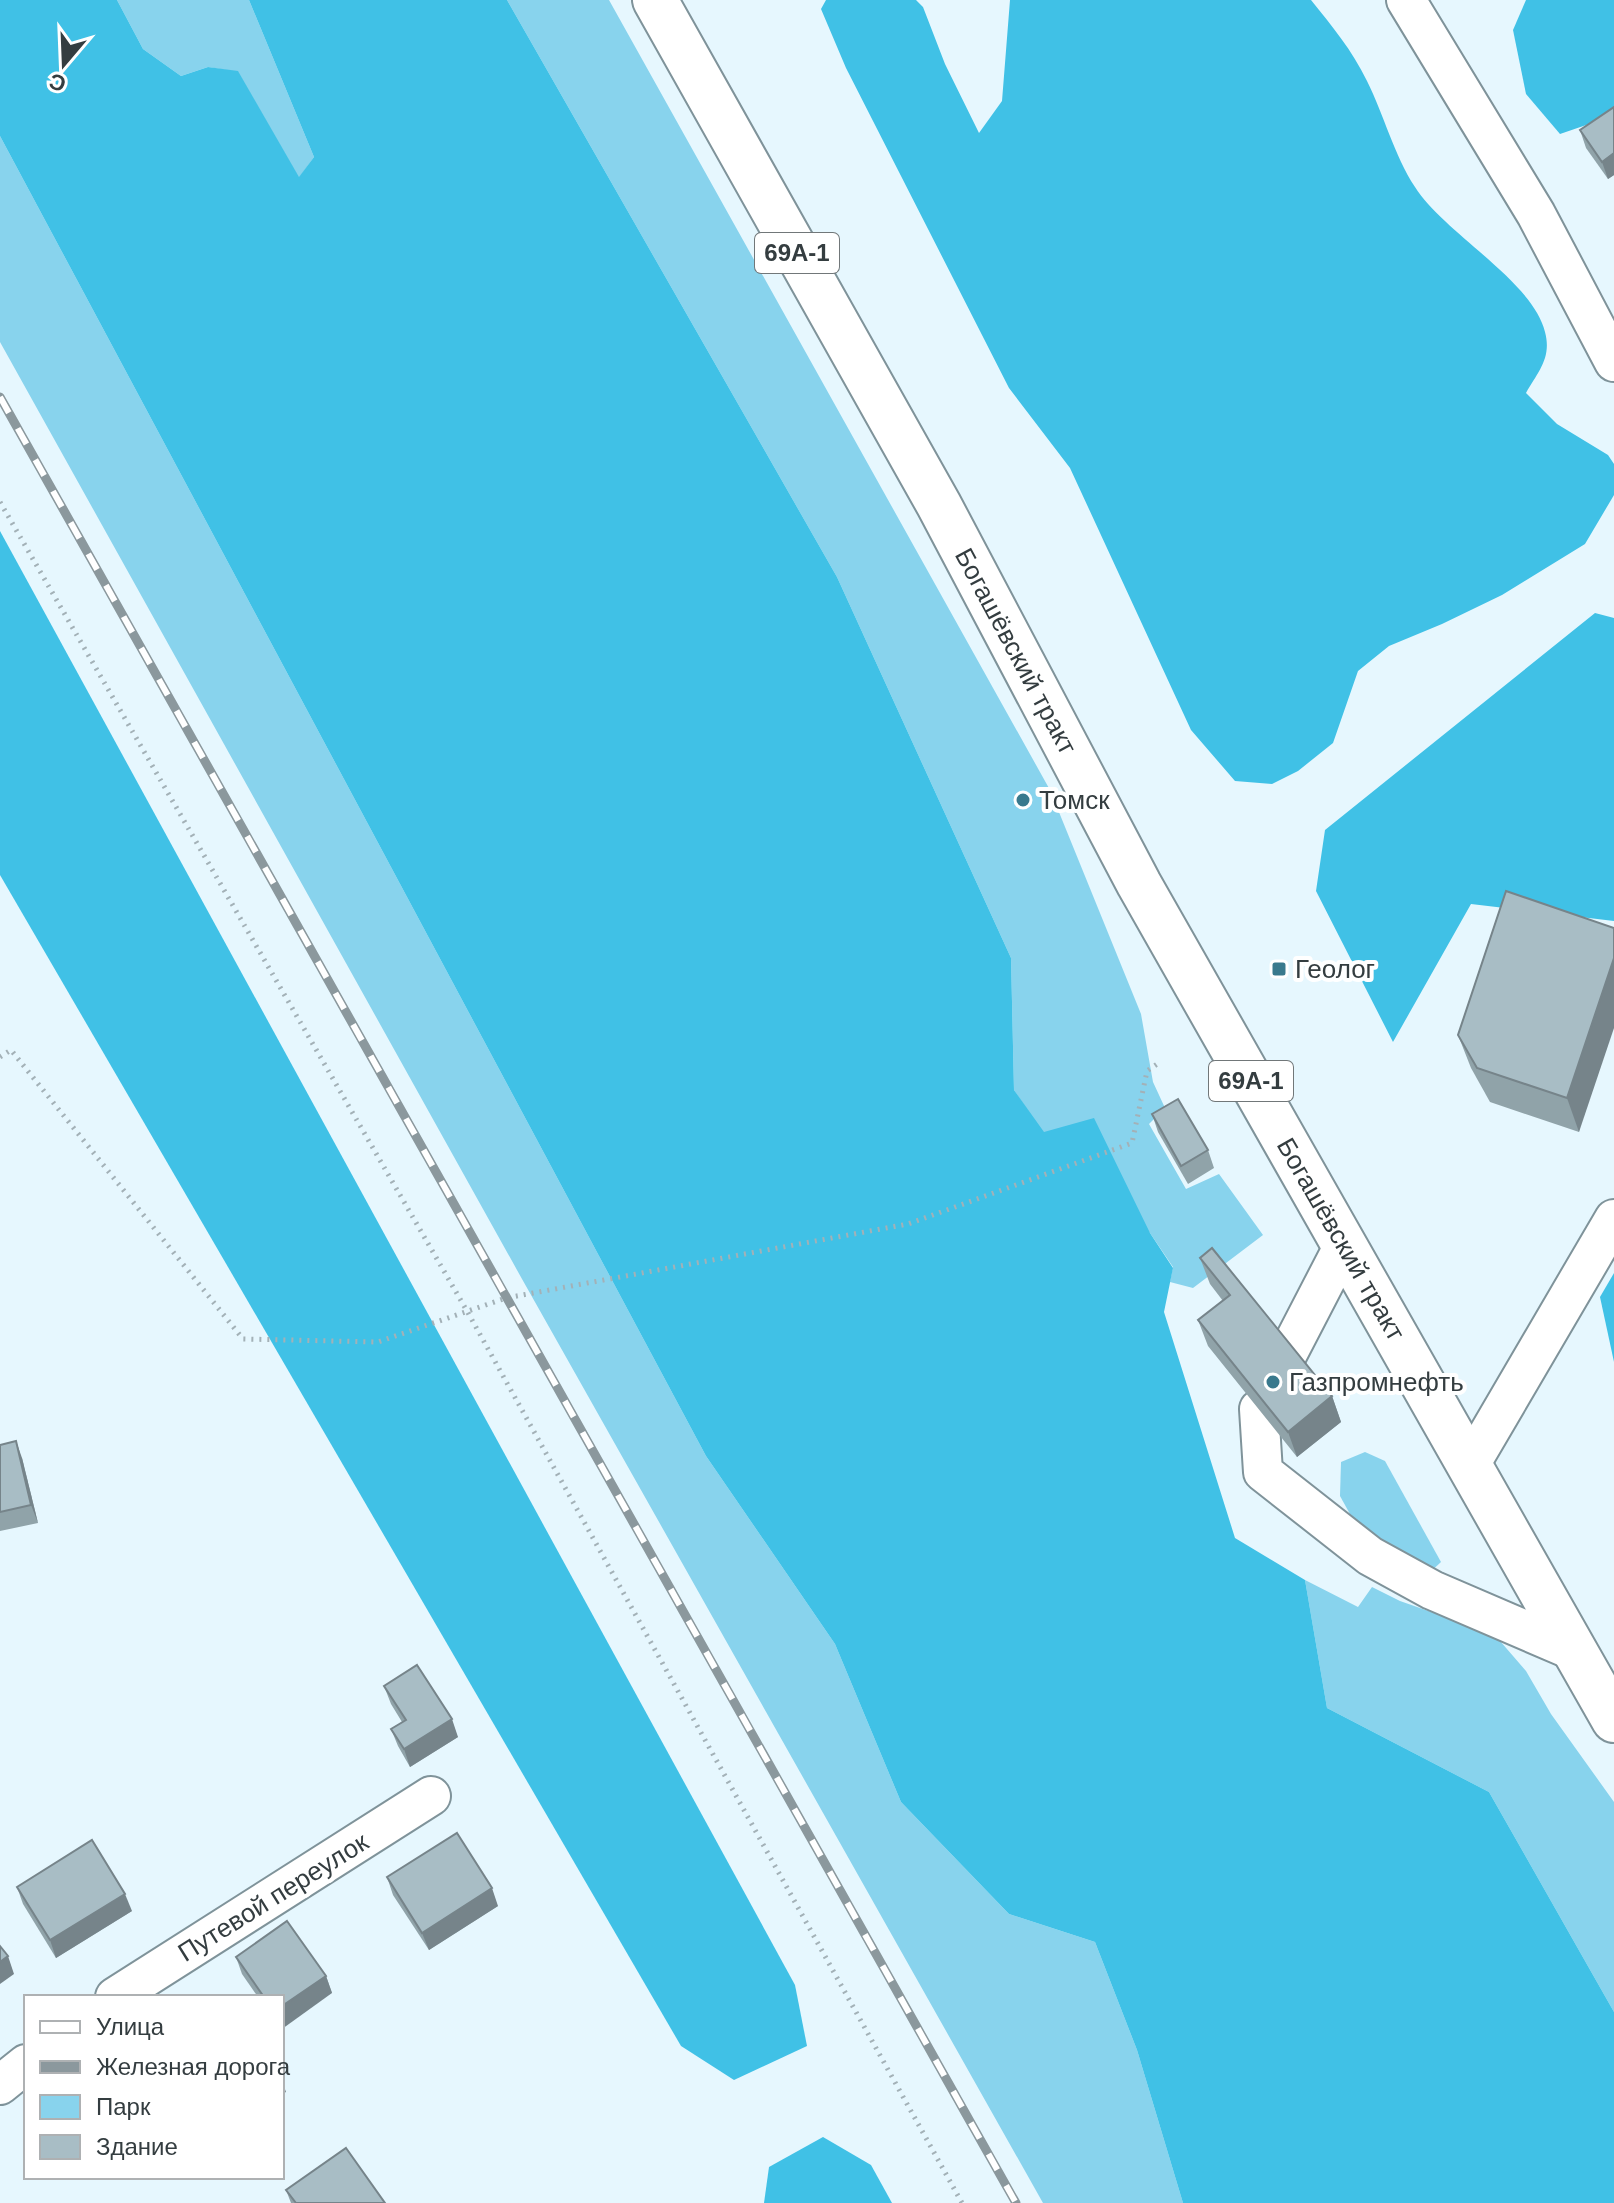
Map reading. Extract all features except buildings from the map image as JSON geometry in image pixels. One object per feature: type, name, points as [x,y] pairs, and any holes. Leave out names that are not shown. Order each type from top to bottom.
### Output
[{"type":"main road","name":"Богашёвский тракт","points":[[655,0],[939,505],[1139,884],[1614,1720]]},
{"type":"street","points":[[1406,0],[1536,214],[1614,362]]},
{"type":"street","points":[[1470,1465],[1614,1219]]},
{"type":"street","points":[[1287,1355],[1344,1245]]},
{"type":"street","points":[[1259,1409],[1263,1472],[1370,1556],[1432,1590],[1574,1651]]},
{"type":"street","name":"Путевой переулок","points":[[118,1995],[431,1796]]},
{"type":"street","points":[[0,2085],[24,2066]]},
{"type":"path","points":[[0,502],[467,1311],[962,2203]]},
{"type":"path","points":[[0,1057],[11,1050],[243,1339],[378,1342],[506,1298],[908,1224],[953,1208],[1132,1143],[1147,1071],[1160,1062]]},
{"type":"green space","points":[[117,0],[249,0],[314,157],[299,178],[238,72],[208,67],[181,76],[143,49]]},
{"type":"green space","points":[[507,0],[609,0],[1050,790],[1141,1014],[1153,1082],[1165,1108],[1149,1124],[1186,1189],[1219,1174],[1263,1235],[1193,1288],[1170,1282],[1173,1267],[1150,1233],[1043,1133],[1014,1090],[1011,958],[837,577]]},
{"type":"green space","points":[[0,136],[706,1456],[835,1644],[901,1802],[1009,1914],[1095,1942],[1137,2050],[1183,2203],[1043,2203],[522,1279],[0,342]]},
{"type":"green space","points":[[1365,1452],[1385,1461],[1441,1562],[1426,1576],[1361,1534],[1340,1496],[1341,1462]]},
{"type":"green space","points":[[1305,1580],[1358,1607],[1372,1587],[1400,1601],[1494,1634],[1526,1671],[1551,1714],[1614,1802],[1614,2012],[1489,1792],[1327,1708]]},
{"type":"shaded area","points":[[0,0],[117,0],[143,49],[181,76],[208,67],[238,71],[299,177],[314,157],[249,0],[507,0],[837,577],[1011,958],[1014,1090],[1044,1132],[1094,1118],[1150,1233],[1173,1268],[1164,1312],[1235,1538],[1305,1580],[1327,1708],[1489,1792],[1614,2012],[1614,2203],[1183,2203],[1137,2050],[1095,1942],[1009,1914],[901,1802],[835,1644],[706,1456],[0,136]]},
{"type":"shaded area","points":[[826,0],[916,0],[923,7],[945,64],[979,133],[1002,101],[1010,0],[1311,0],[1361,70],[1415,187],[1446,222],[1524,294],[1537,313],[1545,332],[1547,350],[1543,364],[1526,393],[1557,424],[1608,455],[1614,464],[1614,495],[1585,544],[1502,595],[1389,646],[1358,671],[1333,743],[1298,771],[1272,784],[1235,781],[1191,730],[1070,468],[1009,388],[846,68],[821,9]]},
{"type":"shaded area","points":[[1526,0],[1614,0],[1614,110],[1595,122],[1560,134],[1526,94],[1513,30]]},
{"type":"shaded area","points":[[0,531],[795,1985],[807,2046],[734,2080],[681,2046],[0,875]]},
{"type":"shaded area","points":[[1595,613],[1614,618],[1614,921],[1471,904],[1393,1042],[1316,891],[1325,830]]},
{"type":"shaded area","points":[[1614,1273],[1614,1362],[1600,1297]]},
{"type":"shaded area","points":[[823,2137],[871,2165],[892,2203],[764,2203],[769,2167]]},
{"type":"railway","points":[[0,397],[1016,2203]]},
{"type":"place","name":"Томск","points":[[1023,800]]},
{"type":"place","name":"Геолог","points":[[1279,969]]},
{"type":"place","name":"Газпромнефть","points":[[1273,1382]]}]
